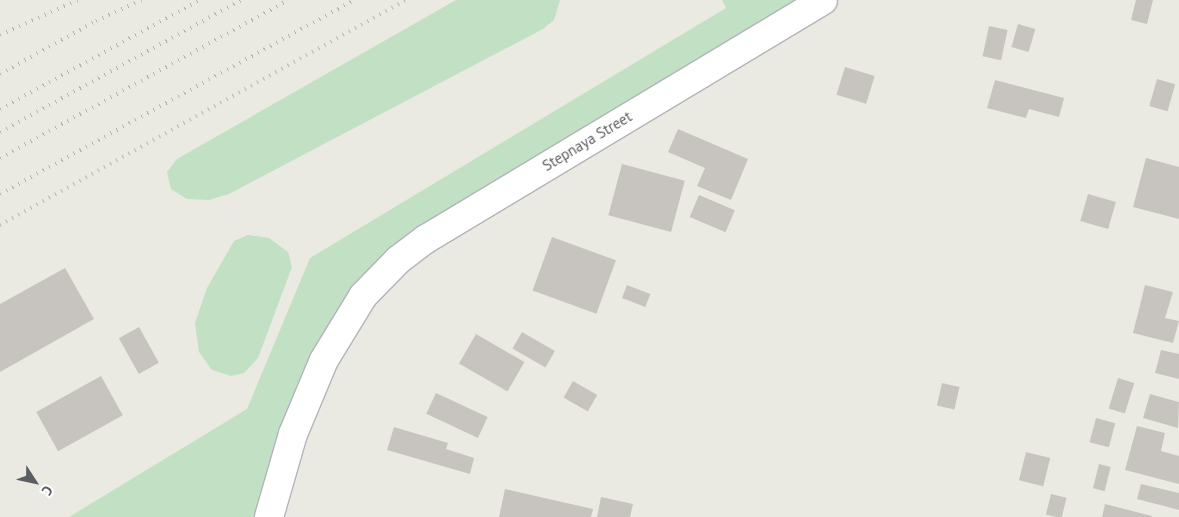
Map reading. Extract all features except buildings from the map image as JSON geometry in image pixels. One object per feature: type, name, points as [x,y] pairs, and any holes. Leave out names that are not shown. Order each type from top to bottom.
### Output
[{"type":"street","name":"Stepnaya Street","points":[[269,517],[292,434],[307,395],[324,360],[363,296],[398,260],[426,239],[823,0]]},
{"type":"green space","points":[[456,0],[560,0],[554,20],[543,29],[229,194],[209,200],[187,199],[171,189],[167,172],[177,159]]},
{"type":"green space","points":[[722,0],[797,0],[393,251],[257,517],[69,517],[247,409],[310,258],[726,8]]},
{"type":"green space","points":[[248,235],[269,238],[288,252],[292,267],[258,358],[244,373],[231,376],[212,370],[199,352],[195,323],[207,288],[234,241]]},
{"type":"railway","points":[[0,35],[78,0]]},
{"type":"railway","points":[[0,74],[96,21],[141,0]]},
{"type":"railway","points":[[0,109],[200,0]]},
{"type":"railway","points":[[0,132],[241,0]]},
{"type":"railway","points":[[0,158],[288,0]]},
{"type":"railway","points":[[0,194],[355,0]]},
{"type":"railway","points":[[0,225],[406,0]]}]
